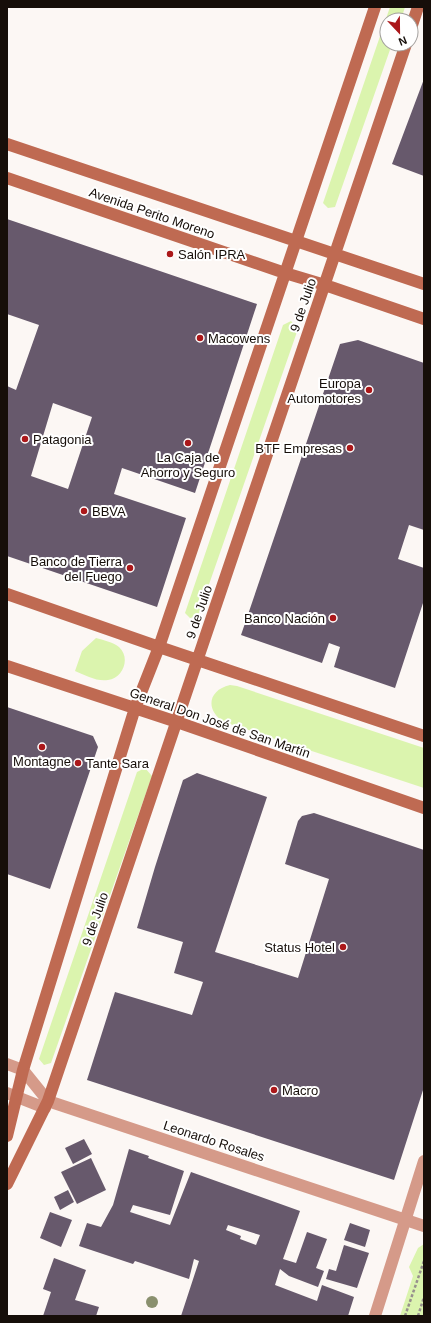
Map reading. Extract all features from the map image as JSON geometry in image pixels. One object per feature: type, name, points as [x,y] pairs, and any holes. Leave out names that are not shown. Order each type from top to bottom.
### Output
[{"type":"street","name":"9 de Julio","points":[[7,1136],[12,1095],[24,1070],[135,708],[159,647],[375,7]]},
{"type":"street","name":"9 de Julio","points":[[7,1184],[47,1104],[178,722],[197,660],[403,52]]},
{"type":"street","name":"Avenida Perito Moreno","points":[[7,144],[424,284]]},
{"type":"street","name":"Avenida Perito Moreno","points":[[7,178],[424,319]]},
{"type":"street","points":[[7,594],[197,660],[424,736]]},
{"type":"street","name":"General Don José de San Martín","points":[[7,666],[178,722],[424,808]]},
{"type":"street","points":[[7,1064],[24,1070],[47,1104]]},
{"type":"street","name":"Leonardo Rosales","points":[[12,1095],[47,1104],[424,1226]]},
{"type":"street","points":[[375,1316],[404,1219],[424,1161]]},
{"type":"path","points":[[405,1316],[424,1261]]},
{"type":"path","points":[[418,1316],[424,1297]]},
{"type":"green space","points":[[390,7],[405,7],[403,12],[388,12]]},
{"type":"green space","points":[[379,39],[379,52],[389,52],[335,207],[328,208],[323,203]]},
{"type":"green space","points":[[291,321],[298,329],[198,616],[190,618],[185,613],[283,325]]},
{"type":"green space","points":[[96,638],[108,641],[123,651],[125,662],[124,667],[118,676],[108,680],[100,680],[75,671],[82,651]]},
{"type":"green space","points":[[230,685],[237,686],[424,748],[424,788],[224,722],[214,712],[212,701],[213,696],[217,691]]},
{"type":"green space","points":[[145,768],[152,776],[51,1063],[44,1065],[39,1059],[137,772]]},
{"type":"green space","points":[[424,1244],[424,1316],[400,1316],[413,1276],[409,1267],[418,1248]]},
{"type":"building","points":[[424,79],[424,176],[392,164]]},
{"type":"building","points":[[7,219],[257,304],[195,493],[122,468],[114,494],[186,518],[157,607],[7,556],[7,386],[16,390],[39,325],[7,314]],"holes":[[[53,403],[92,417],[68,489],[31,476]]]},
{"type":"building","points":[[358,340],[424,363],[424,530],[409,525],[398,559],[424,568],[424,600],[395,688],[334,667],[340,647],[329,643],[322,663],[241,635],[340,344]]},
{"type":"building","points":[[7,707],[93,736],[98,747],[50,889],[7,874]]},
{"type":"building","points":[[197,773],[267,797],[215,952],[298,978],[329,879],[285,864],[298,821],[302,816],[314,813],[424,850],[424,1087],[394,1180],[87,1080],[115,992],[192,1015],[203,982],[174,973],[183,942],[137,928],[183,780]]},
{"type":"building","points":[[84,1139],[92,1154],[73,1164],[65,1148]]},
{"type":"building","points":[[129,1149],[149,1156],[148,1158],[184,1171],[170,1215],[133,1205],[130,1212],[170,1225],[191,1172],[300,1211],[283,1259],[296,1263],[307,1232],[327,1239],[316,1268],[324,1271],[318,1287],[289,1276],[280,1269],[275,1285],[317,1301],[322,1285],[354,1297],[348,1316],[181,1316],[199,1261],[194,1259],[189,1279],[135,1261],[133,1264],[79,1246],[87,1223],[101,1227],[113,1205]],"holes":[[[228,1225],[260,1235],[256,1245],[240,1239],[241,1236],[226,1230]]]},
{"type":"building","points":[[91,1158],[106,1190],[77,1204],[61,1172]]},
{"type":"building","points":[[68,1190],[74,1202],[60,1210],[54,1197]]},
{"type":"building","points":[[50,1212],[72,1220],[61,1247],[40,1238]]},
{"type":"building","points":[[350,1223],[370,1230],[365,1247],[344,1240]]},
{"type":"building","points":[[344,1245],[369,1253],[357,1288],[326,1279],[329,1269],[336,1271]]},
{"type":"building","points":[[54,1258],[86,1270],[75,1300],[99,1307],[96,1316],[43,1316],[51,1292],[43,1289]]},
{"type":"place","name":"Salón IPRA","points":[[170,254]]},
{"type":"place","name":"Macowens","points":[[200,338]]},
{"type":"place","name":"Europa Automotores","points":[[369,390]]},
{"type":"place","name":"Patagonia","points":[[25,439]]},
{"type":"place","name":"La Caja de Ahorro y Seguro","points":[[188,443]]},
{"type":"place","name":"BTF Empresas","points":[[350,448]]},
{"type":"place","name":"BBVA","points":[[84,511]]},
{"type":"place","name":"Banco de Tierra del Fuego","points":[[130,568]]},
{"type":"place","name":"Banco Nación","points":[[333,618]]},
{"type":"place","name":"Montagne","points":[[42,747]]},
{"type":"place","name":"Tante Sara","points":[[78,763]]},
{"type":"place","name":"Status Hotel","points":[[343,947]]},
{"type":"place","name":"Macro","points":[[274,1090]]}]
